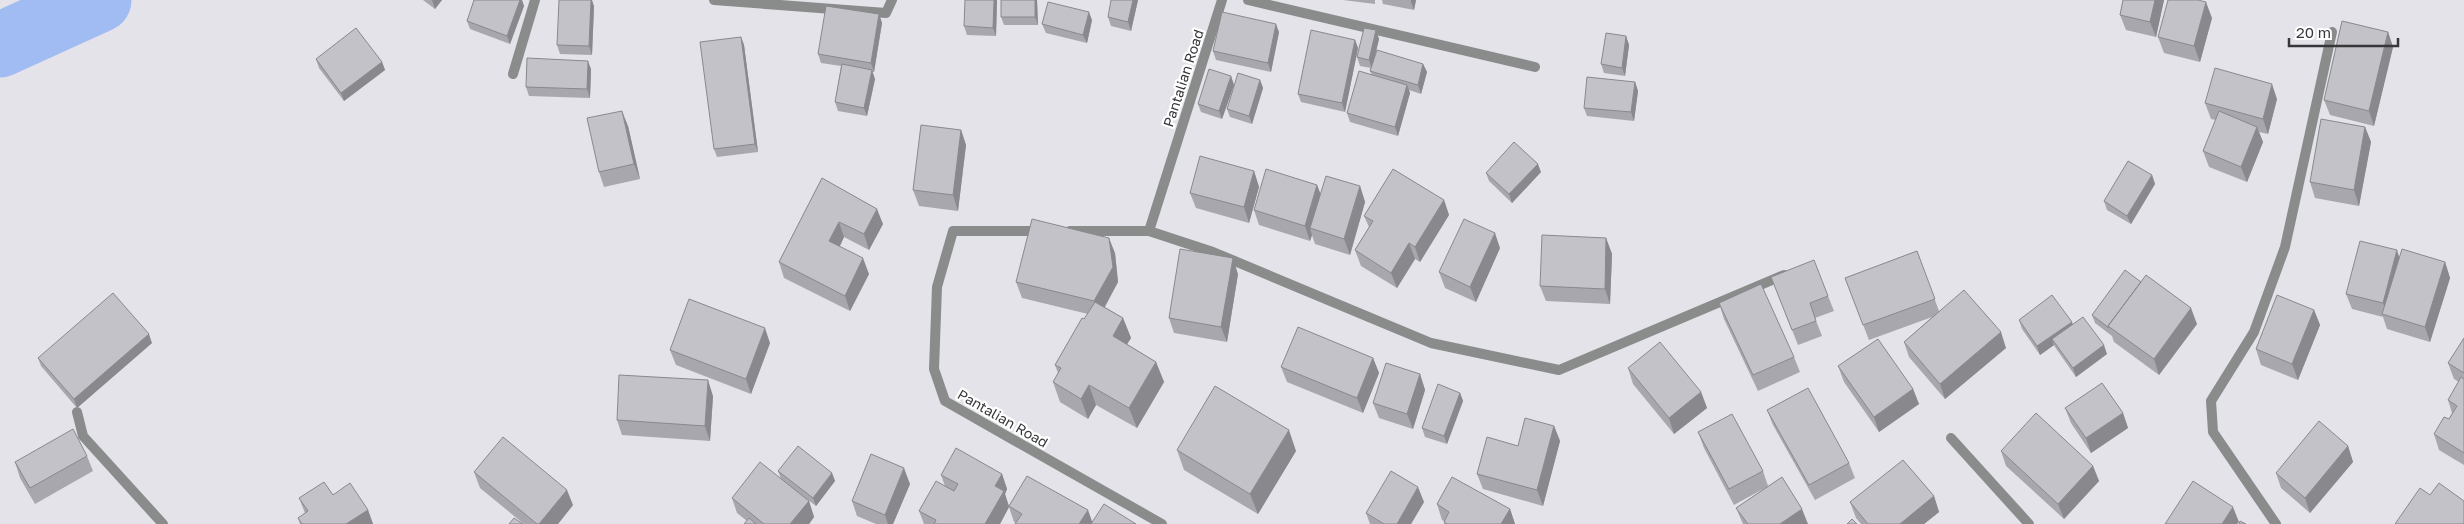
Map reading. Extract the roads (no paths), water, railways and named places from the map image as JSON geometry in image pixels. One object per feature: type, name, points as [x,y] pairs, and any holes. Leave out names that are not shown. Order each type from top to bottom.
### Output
[{"type":"street","points":[[513,74],[535,0]]},
{"type":"street","points":[[714,0],[886,13],[892,0]]},
{"type":"street","name":"Pantalian Road","points":[[1162,524],[945,400],[934,370],[936,287],[953,231],[1149,231],[1222,0]]},
{"type":"street","points":[[1248,0],[1535,67]]},
{"type":"street","points":[[2276,524],[2213,432],[2211,401],[2254,332],[2285,247],[2332,32]]},
{"type":"street","points":[[1149,231],[1213,252],[1431,343],[1559,370],[1787,274]]},
{"type":"street","points":[[77,412],[83,436],[163,524]]},
{"type":"street","points":[[1951,438],[2030,524]]},
{"type":"waterway","points":[[0,45],[99,0]]}]
